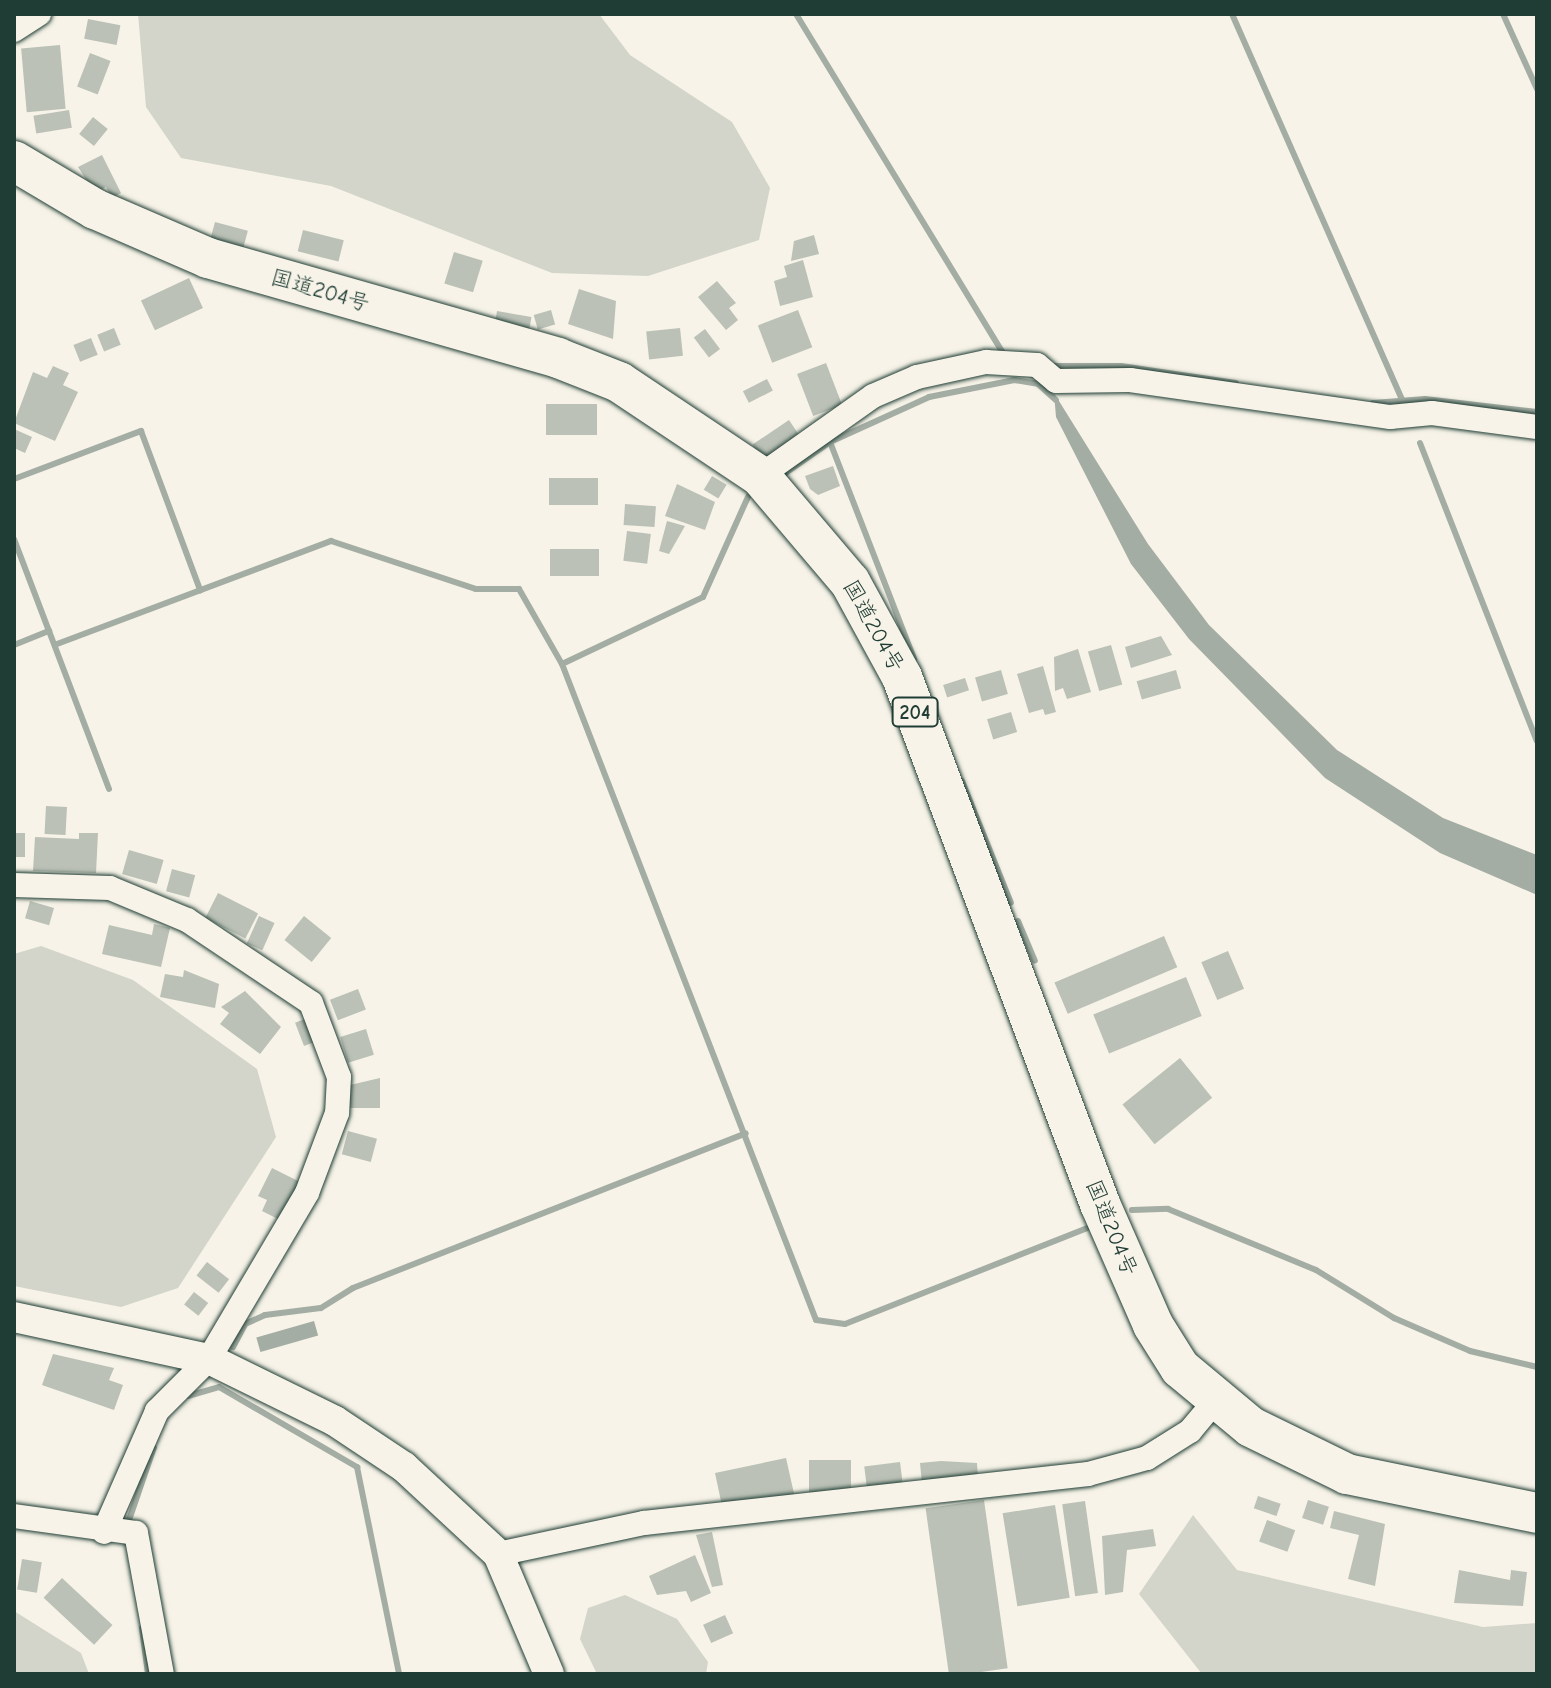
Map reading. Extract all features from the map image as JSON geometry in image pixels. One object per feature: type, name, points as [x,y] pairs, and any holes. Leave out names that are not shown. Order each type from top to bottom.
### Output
[{"type":"highway","name":"国道204号","points":[[14,161],[95,209],[208,258],[558,358],[619,382],[760,476],[850,582],[902,677],[1130,1278],[1180,1368],[1214,1402],[1347,1474],[1537,1513]]},
{"type":"street","points":[[14,30],[39,14]]},
{"type":"street","points":[[760,476],[873,396],[917,377],[986,362],[1537,427]]},
{"type":"street","points":[[14,885],[110,888],[143,898],[291,983],[327,1034],[339,1077],[337,1113],[301,1205],[209,1359],[157,1411],[119,1533],[162,1674]]},
{"type":"street","points":[[14,1317],[209,1359],[335,1421],[404,1467],[498,1554],[549,1674]]},
{"type":"street","points":[[498,1554],[644,1523],[1088,1474],[1147,1458],[1190,1431],[1214,1402]]},
{"type":"street","points":[[14,1516],[119,1533]]},
{"type":"shaded area","points":[[138,14],[599,14],[630,55],[732,122],[770,188],[759,240],[648,276],[552,273],[331,186],[181,158],[146,107]]},
{"type":"shaded area","points":[[1054,393],[1148,544],[1209,625],[1337,750],[1443,818],[1537,855],[1537,895],[1440,853],[1325,778],[1189,639],[1131,564],[1056,417]]},
{"type":"shaded area","points":[[41,946],[133,980],[257,1069],[276,1137],[178,1288],[121,1307],[14,1286],[14,954]]},
{"type":"shaded area","points":[[314,1321],[318,1335],[260,1352],[256,1338]]},
{"type":"shaded area","points":[[1193,1515],[1237,1570],[1483,1627],[1537,1623],[1537,1674],[1202,1674],[1139,1594]]},
{"type":"shaded area","points":[[625,1595],[677,1619],[708,1662],[706,1674],[597,1674],[580,1639],[588,1608]]},
{"type":"shaded area","points":[[14,1611],[81,1653],[89,1674],[14,1674]]},
{"type":"building","points":[[88,19],[120,25],[117,45],[84,39]]},
{"type":"building","points":[[60,45],[66,109],[27,112],[21,48]]},
{"type":"building","points":[[90,53],[111,61],[98,94],[77,87]]},
{"type":"building","points":[[69,110],[72,128],[36,133],[33,116]]},
{"type":"building","points":[[93,117],[108,129],[94,146],[79,134]]},
{"type":"building","points":[[102,155],[121,193],[112,198],[106,187],[95,193],[78,167]]},
{"type":"building","points":[[215,222],[248,231],[243,249],[210,240]]},
{"type":"building","points":[[303,230],[344,240],[338,262],[298,251]]},
{"type":"building","points":[[814,235],[819,254],[791,261],[794,241]]},
{"type":"building","points":[[454,252],[483,261],[473,292],[444,284]]},
{"type":"building","points":[[803,260],[813,297],[780,306],[774,281],[787,277],[784,266]]},
{"type":"building","points":[[189,278],[203,308],[155,330],[141,300]]},
{"type":"building","points":[[717,281],[736,303],[729,308],[738,320],[726,330],[698,297]]},
{"type":"building","points":[[579,289],[616,301],[613,339],[568,324]]},
{"type":"building","points":[[551,310],[555,324],[538,329],[534,315]]},
{"type":"building","points":[[798,310],[812,347],[772,363],[758,325]]},
{"type":"building","points":[[497,311],[531,317],[529,332],[494,326]]},
{"type":"building","points":[[114,328],[121,345],[104,351],[97,335]]},
{"type":"building","points":[[680,328],[683,356],[649,359],[646,332]]},
{"type":"building","points":[[705,329],[720,349],[709,357],[694,337]]},
{"type":"building","points":[[91,338],[98,355],[80,362],[73,345]]},
{"type":"building","points":[[826,363],[842,405],[813,416],[797,374]]},
{"type":"building","points":[[53,366],[69,373],[63,385],[78,392],[55,441],[14,423],[33,372],[47,378]]},
{"type":"building","points":[[767,379],[773,391],[749,403],[743,391]]},
{"type":"building","points":[[546,404],[597,404],[597,435],[546,435]]},
{"type":"building","points":[[789,420],[801,438],[765,463],[753,445]]},
{"type":"building","points":[[14,429],[32,437],[25,453],[14,448]]},
{"type":"building","points":[[833,466],[840,486],[818,495],[810,489],[805,476]]},
{"type":"building","points":[[712,476],[727,485],[718,498],[704,490]]},
{"type":"building","points":[[549,478],[598,478],[598,505],[549,505]]},
{"type":"building","points":[[677,484],[715,502],[705,530],[665,516]]},
{"type":"building","points":[[625,504],[656,506],[654,527],[624,525]]},
{"type":"building","points":[[667,521],[685,526],[669,554],[659,551]]},
{"type":"building","points":[[627,531],[651,534],[647,564],[623,561]]},
{"type":"building","points":[[550,549],[599,549],[599,576],[550,576]]},
{"type":"building","points":[[1161,636],[1172,655],[1131,668],[1125,647]]},
{"type":"building","points":[[1111,645],[1122,684],[1099,691],[1088,652]]},
{"type":"building","points":[[1078,649],[1091,692],[1067,699],[1063,688],[1055,691],[1054,657]]},
{"type":"building","points":[[1043,666],[1056,712],[1045,715],[1043,709],[1029,713],[1017,674]]},
{"type":"building","points":[[1001,670],[1008,694],[982,701],[975,677]]},
{"type":"building","points":[[1176,670],[1181,688],[1142,700],[1137,681]]},
{"type":"building","points":[[965,678],[969,690],[947,697],[943,685]]},
{"type":"building","points":[[1011,712],[1017,732],[993,739],[987,719]]},
{"type":"building","points":[[46,806],[67,807],[66,835],[45,834]]},
{"type":"building","points":[[14,833],[25,833],[25,857],[14,857]]},
{"type":"building","points":[[79,833],[98,833],[96,873],[33,871],[35,837],[79,839]]},
{"type":"building","points":[[129,850],[164,860],[157,884],[122,874]]},
{"type":"building","points":[[172,869],[195,875],[189,897],[166,891]]},
{"type":"building","points":[[218,893],[258,913],[245,938],[205,918]]},
{"type":"building","points":[[30,901],[54,908],[49,925],[25,918]]},
{"type":"building","points":[[259,916],[275,923],[262,950],[247,943]]},
{"type":"building","points":[[304,916],[331,938],[312,962],[284,940]]},
{"type":"building","points":[[154,924],[170,928],[161,967],[102,954],[109,925],[152,935]]},
{"type":"building","points":[[1164,936],[1177,967],[1068,1014],[1054,982]]},
{"type":"building","points":[[1228,951],[1244,989],[1217,1000],[1201,962]]},
{"type":"building","points":[[184,970],[219,984],[215,1008],[160,997],[165,974],[183,977]]},
{"type":"building","points":[[1186,977],[1202,1016],[1109,1053],[1093,1014]]},
{"type":"building","points":[[358,989],[366,1010],[338,1020],[330,1000]]},
{"type":"building","points":[[245,991],[281,1027],[260,1054],[220,1024],[229,1013],[221,1007]]},
{"type":"building","points":[[310,1017],[319,1040],[304,1046],[295,1023]]},
{"type":"building","points":[[366,1029],[374,1055],[348,1063],[340,1037]]},
{"type":"building","points":[[1180,1058],[1212,1098],[1155,1144],[1122,1105]]},
{"type":"building","points":[[380,1078],[380,1108],[350,1108],[350,1085]]},
{"type":"building","points":[[348,1131],[377,1139],[371,1162],[342,1154]]},
{"type":"building","points":[[272,1168],[302,1183],[282,1221],[262,1211],[267,1200],[258,1196]]},
{"type":"building","points":[[207,1262],[229,1279],[219,1293],[197,1275]]},
{"type":"building","points":[[194,1292],[208,1303],[198,1316],[184,1305]]},
{"type":"building","points":[[53,1354],[114,1368],[109,1380],[123,1385],[114,1410],[42,1385]]},
{"type":"building","points":[[786,1458],[795,1498],[722,1506],[715,1473]]},
{"type":"building","points":[[809,1460],[851,1460],[851,1492],[809,1492]]},
{"type":"building","points":[[900,1462],[903,1485],[867,1489],[864,1466]]},
{"type":"building","points":[[920,1463],[977,1463],[978,1479],[922,1484]]},
{"type":"building","points":[[1258,1496],[1281,1504],[1276,1516],[1254,1508]]},
{"type":"building","points":[[984,1500],[1008,1668],[949,1674],[926,1508]]},
{"type":"building","points":[[1308,1500],[1329,1507],[1323,1525],[1302,1518]]},
{"type":"building","points":[[1085,1501],[1098,1593],[1075,1596],[1062,1504]]},
{"type":"building","points":[[1055,1505],[1070,1598],[1017,1606],[1003,1513]]},
{"type":"building","points":[[1334,1511],[1385,1524],[1375,1586],[1348,1579],[1359,1535],[1330,1528]]},
{"type":"building","points":[[1267,1520],[1295,1530],[1287,1552],[1259,1542]]},
{"type":"building","points":[[1153,1529],[1156,1546],[1127,1550],[1123,1592],[1105,1595],[1102,1536]]},
{"type":"building","points":[[712,1532],[723,1585],[712,1587],[696,1535]]},
{"type":"building","points":[[695,1555],[711,1593],[691,1602],[686,1591],[657,1595],[649,1576]]},
{"type":"building","points":[[22,1559],[42,1562],[37,1593],[17,1590]]},
{"type":"building","points":[[1459,1570],[1510,1580],[1511,1570],[1527,1572],[1523,1606],[1454,1603]]},
{"type":"building","points":[[62,1578],[112,1625],[94,1645],[44,1598]]},
{"type":"building","points":[[725,1615],[733,1633],[711,1643],[703,1625]]},
{"type":"waterway","points":[[796,14],[1003,353]]},
{"type":"waterway","points":[[1232,14],[1402,399]]},
{"type":"waterway","points":[[1503,14],[1537,89]]},
{"type":"waterway","points":[[1052,366],[1121,366],[1236,383]]},
{"type":"waterway","points":[[784,474],[830,442],[929,397],[1014,380],[1038,384],[1056,400]]},
{"type":"waterway","points":[[1373,403],[1425,399],[1537,412]]},
{"type":"waterway","points":[[14,479],[141,431],[200,590]]},
{"type":"waterway","points":[[830,442],[914,659]]},
{"type":"waterway","points":[[1420,443],[1537,741]]},
{"type":"waterway","points":[[562,664],[703,597],[748,497]]},
{"type":"waterway","points":[[14,539],[49,631]]},
{"type":"waterway","points":[[57,644],[331,541],[476,589],[519,589],[562,664],[816,1320],[845,1324],[1087,1228]]},
{"type":"waterway","points":[[14,645],[49,631],[109,789]]},
{"type":"waterway","points":[[962,781],[1011,903]]},
{"type":"waterway","points":[[1018,921],[1035,961]]},
{"type":"waterway","points":[[233,1347],[245,1324],[265,1315],[321,1308],[353,1288],[746,1133]]},
{"type":"waterway","points":[[1132,1210],[1168,1209],[1316,1270],[1394,1318],[1470,1351],[1537,1367]]},
{"type":"waterway","points":[[188,1396],[219,1387],[357,1467],[399,1674]]},
{"type":"waterway","points":[[127,1526],[154,1447]]},
{"type":"waterway","points":[[142,1628],[148,1674]]}]
